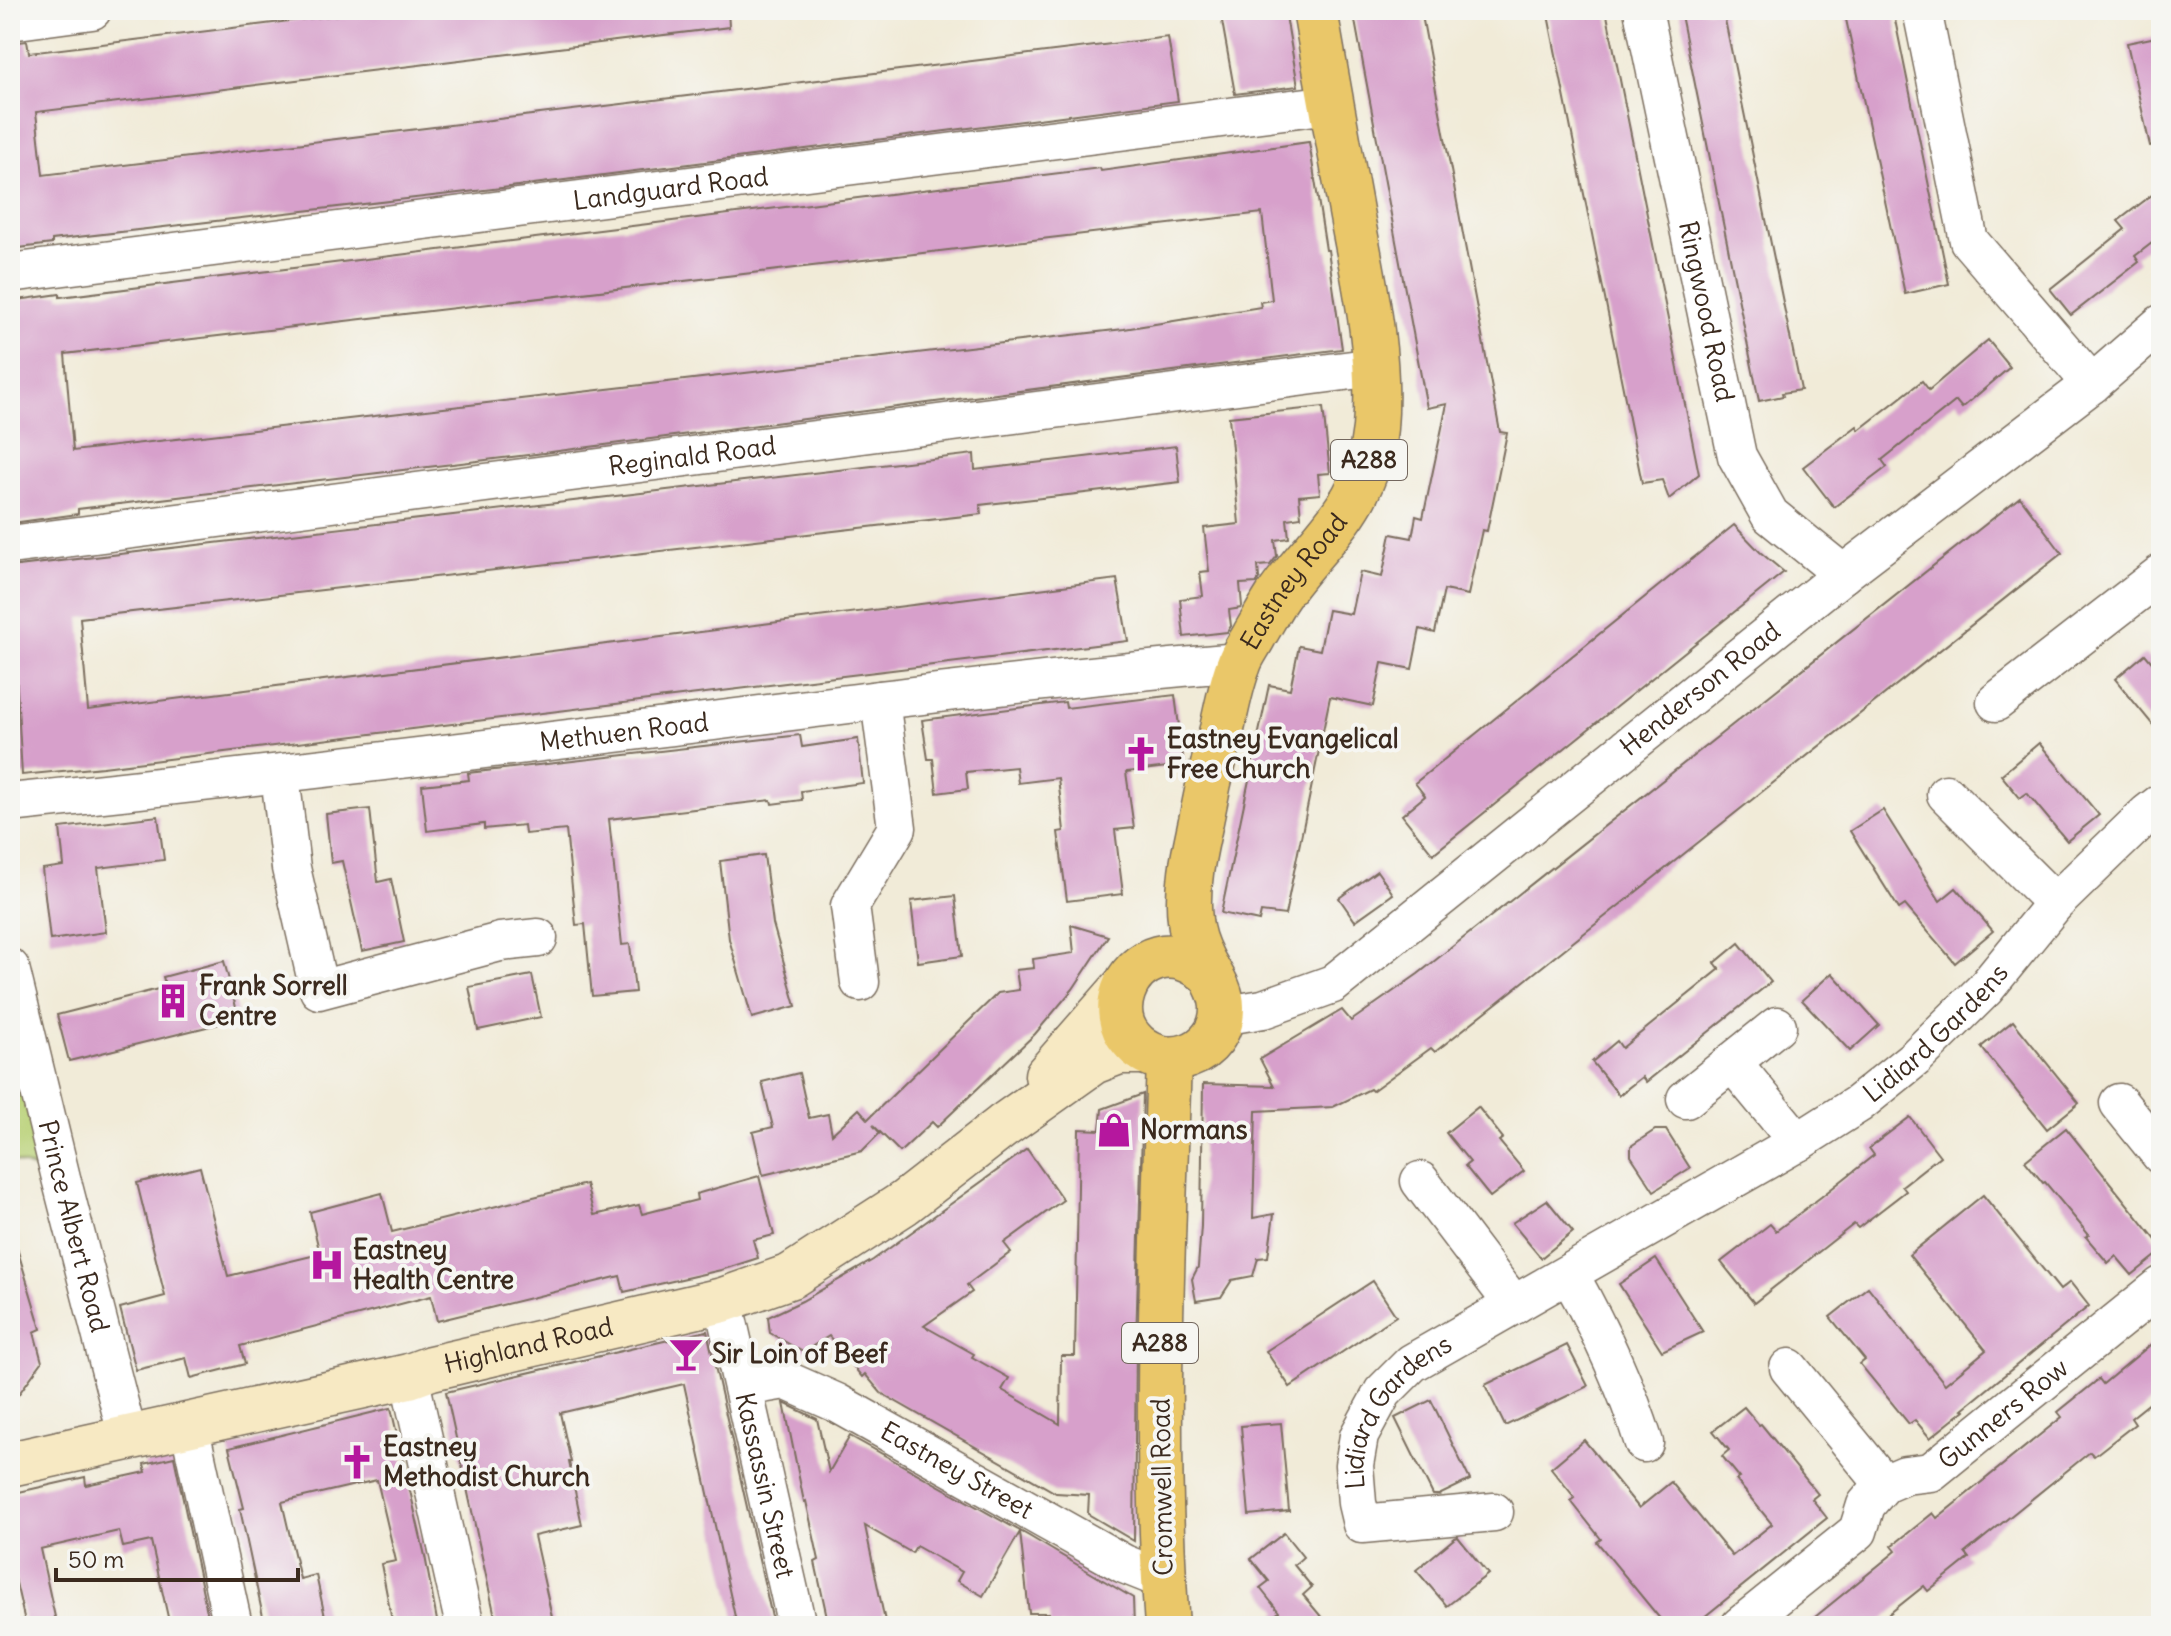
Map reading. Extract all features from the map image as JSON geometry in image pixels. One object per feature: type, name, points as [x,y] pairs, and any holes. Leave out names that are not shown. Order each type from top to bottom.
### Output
[{"type":"main road","name":"Eastney Road","points":[[1208,972],[1196,945],[1190,920],[1190,871],[1214,758],[1239,662],[1279,594],[1341,519],[1359,490],[1375,429],[1372,325],[1315,10]]},
{"type":"main road","name":"Eastney Road","points":[[1133,976],[1190,871]]},
{"type":"main road","points":[[1133,976],[1158,958],[1176,957],[1193,961],[1208,972]]},
{"type":"main road","name":"A288","points":[[1208,972],[1220,991],[1221,1016]]},
{"type":"main road","name":"A288","points":[[1133,976],[1120,1004],[1122,1022],[1129,1038],[1156,1056]]},
{"type":"main road","name":"Highland Road","points":[[1003,1126],[1133,976]]},
{"type":"main road","points":[[1156,1056],[1196,1053],[1210,1042],[1221,1016]]},
{"type":"main road","name":"Highland Road","points":[[10,1464],[409,1376],[431,1368],[723,1300],[791,1276],[904,1203],[1003,1126],[1093,1062],[1119,1052],[1156,1056]]},
{"type":"main road","name":"Cromwell Road","points":[[1156,1056],[1167,1626]]},
{"type":"street","points":[[10,21],[92,10]]},
{"type":"street","name":"Ringwood Road","points":[[1643,10],[1737,456],[1770,515],[1843,574]]},
{"type":"street","points":[[1922,10],[1969,241],[2092,384]]},
{"type":"street","name":"Landguard Road","points":[[10,273],[1331,104]]},
{"type":"street","name":"Henderson Road","points":[[1221,1016],[1263,1009],[1333,984],[1843,574],[2092,384],[2161,324]]},
{"type":"street","name":"Reginald Road","points":[[10,545],[1375,367]]},
{"type":"street","points":[[1996,702],[2159,579]]},
{"type":"street","name":"Methuen Road","points":[[10,803],[280,775],[880,700],[1239,662]]},
{"type":"street","points":[[860,982],[850,906],[897,828],[880,700]]},
{"type":"street","points":[[280,775],[291,868],[319,990],[500,942],[538,938]]},
{"type":"street","points":[[1946,794],[2055,903]]},
{"type":"street","name":"Lidiard Gardens","points":[[1494,1512],[1362,1524],[1354,1465],[1359,1436],[1383,1392],[1412,1363],[1798,1142],[1858,1104],[1915,1058],[1985,989],[2055,903],[2161,803]]},
{"type":"street","name":"Prince Albert Road","points":[[10,968],[128,1438]]},
{"type":"street","points":[[1686,1099],[1777,1026]]},
{"type":"street","points":[[1732,1062],[1798,1142]]},
{"type":"street","points":[[2119,1103],[2161,1155]]},
{"type":"street","points":[[1420,1181],[1514,1305]]},
{"type":"street","points":[[1569,1274],[1634,1411],[1644,1443]]},
{"type":"street","name":"Gunners Row","points":[[1884,1484],[1905,1475],[1931,1472],[2161,1286]]},
{"type":"street","name":"Kassassin Street","points":[[723,1300],[797,1626]]},
{"type":"street","points":[[1740,1626],[1858,1531],[1866,1505],[1884,1484],[1789,1368]]},
{"type":"street","points":[[409,1376],[465,1626]]},
{"type":"street","name":"Eastney Street","points":[[744,1387],[785,1380],[837,1403],[1124,1564],[1164,1580]]},
{"type":"street","points":[[189,1425],[233,1626]]},
{"type":"green space","points":[[10,968],[61,1178],[10,1160]]},
{"type":"building","points":[[378,10],[728,10],[729,27],[36,112],[43,175],[1168,37],[1178,101],[510,187],[52,240],[52,244],[10,249],[10,43],[27,41],[29,53]]},
{"type":"building","points":[[1220,10],[1285,10],[1298,86],[1235,94]]},
{"type":"building","points":[[1353,10],[1421,10],[1500,432],[1507,433],[1487,531],[1482,530],[1468,595],[1444,590],[1435,633],[1420,629],[1412,669],[1382,663],[1373,706],[1330,697],[1285,915],[1261,912],[1259,921],[1221,913],[1269,685],[1290,689],[1299,646],[1320,650],[1328,610],[1351,614],[1360,572],[1382,577],[1391,534],[1412,538],[1416,516],[1423,518],[1447,404],[1427,408]]},
{"type":"building","points":[[1547,10],[1606,10],[1699,474],[1669,499],[1662,480],[1642,483]]},
{"type":"building","points":[[1680,10],[1723,10],[1801,390],[1782,393],[1783,396],[1759,401]]},
{"type":"building","points":[[1844,10],[1893,10],[1949,284],[1905,294]]},
{"type":"building","points":[[2161,36],[2161,145],[2150,146],[2127,43]]},
{"type":"building","points":[[1309,142],[1342,349],[528,455],[78,509],[78,514],[12,523],[10,301],[1100,168],[1101,171]],"holes":[[[1262,213],[1272,300],[1260,302],[1261,307],[1124,329],[73,451],[65,354]]]},
{"type":"building","points":[[2161,188],[2161,236],[2135,256],[2139,262],[2071,315],[2050,289],[2125,229],[2118,221]]},
{"type":"building","points":[[1988,340],[2010,367],[1962,408],[1956,401],[1882,460],[1887,467],[1834,507],[1803,467],[1857,426],[1859,430],[1922,381],[1929,390]]},
{"type":"building","points":[[1323,407],[1330,473],[1318,474],[1320,494],[1299,496],[1301,517],[1287,519],[1289,538],[1275,540],[1277,556],[1270,565],[1258,566],[1257,583],[1240,584],[1242,606],[1229,610],[1231,626],[1227,632],[1184,637],[1180,599],[1203,596],[1200,572],[1209,571],[1204,528],[1239,524],[1229,417]]},
{"type":"building","points":[[1176,446],[1180,482],[980,505],[981,514],[80,618],[88,710],[1117,579],[1128,641],[22,775],[10,567],[974,454],[975,470]]},
{"type":"building","points":[[2020,497],[2062,553],[1435,1052],[1431,1048],[1372,1091],[1370,1089],[1333,1107],[1256,1111],[1253,1218],[1274,1214],[1268,1257],[1258,1258],[1253,1276],[1232,1280],[1221,1297],[1196,1301],[1192,1279],[1198,1267],[1201,1226],[1203,1084],[1274,1086],[1260,1059],[1342,1010],[1351,1021],[1418,974]]},
{"type":"building","points":[[1734,525],[1784,572],[1433,854],[1402,815],[1425,796],[1415,783]]},
{"type":"building","points":[[2145,654],[2161,673],[2161,735],[2115,679]]},
{"type":"building","points":[[1175,695],[1184,765],[1126,772],[1134,828],[1115,830],[1123,894],[1067,901],[1058,832],[1064,831],[1058,778],[1018,783],[1016,767],[966,772],[968,789],[937,793],[933,759],[928,759],[922,720],[1065,702],[1066,708]]},
{"type":"building","points":[[800,735],[802,747],[858,739],[863,783],[801,791],[802,800],[772,804],[771,800],[609,819],[622,945],[630,944],[635,992],[592,996],[585,924],[576,925],[566,830],[525,834],[524,825],[484,829],[484,824],[427,831],[422,785],[469,780],[468,773]]},
{"type":"building","points":[[2039,743],[2099,815],[2067,841],[2027,793],[2020,798],[2001,775]]},
{"type":"building","points":[[370,809],[378,882],[391,879],[404,942],[362,951],[342,861],[331,863],[326,814]]},
{"type":"building","points":[[1883,810],[1940,901],[1956,888],[1993,931],[1955,963],[1905,905],[1899,909],[1850,831]]},
{"type":"building","points":[[158,816],[164,860],[98,868],[106,932],[50,940],[42,869],[64,866],[60,828]]},
{"type":"building","points":[[764,855],[773,924],[796,1006],[752,1018],[729,939],[720,861]]},
{"type":"building","points":[[1377,871],[1393,894],[1355,921],[1339,898]]},
{"type":"building","points":[[955,896],[962,956],[918,962],[911,901]]},
{"type":"building","points":[[1071,925],[1108,936],[1073,989],[1035,1034],[937,1127],[932,1122],[900,1152],[873,1125],[880,1133],[862,1151],[763,1175],[753,1132],[773,1127],[762,1082],[799,1073],[809,1118],[828,1114],[832,1134],[859,1109],[868,1119],[998,993],[1019,990],[1016,970],[1034,968],[1033,959],[1074,953]]},
{"type":"building","points":[[1739,943],[1771,982],[1646,1082],[1642,1077],[1619,1095],[1592,1062],[1617,1041],[1622,1048],[1720,969],[1715,963]]},
{"type":"building","name":"Frank Sorrell Centre","points":[[224,961],[239,1019],[69,1061],[57,1015],[166,987],[163,977]]},
{"type":"building","points":[[1832,973],[1879,1025],[1850,1051],[1802,1000]]},
{"type":"building","points":[[532,975],[541,1017],[478,1030],[469,987]]},
{"type":"building","points":[[2013,1021],[2079,1103],[2047,1129],[1981,1047]]},
{"type":"building","points":[[1143,1094],[1134,1541],[1088,1514],[1089,1495],[1056,1493],[881,1393],[865,1374],[862,1377],[829,1336],[803,1352],[770,1333],[768,1317],[873,1260],[1027,1149],[1063,1200],[1004,1243],[1011,1252],[967,1285],[972,1292],[924,1326],[1009,1378],[1002,1390],[1060,1424],[1061,1356],[1075,1356],[1079,1129],[1100,1130],[1102,1109]]},
{"type":"building","points":[[1478,1107],[1503,1138],[1499,1141],[1524,1171],[1490,1197],[1465,1166],[1470,1162],[1446,1133]]},
{"type":"building","points":[[1910,1117],[1940,1156],[1902,1186],[1906,1191],[1858,1228],[1854,1224],[1754,1303],[1721,1262],[1770,1224],[1776,1231],[1821,1197],[1874,1155],[1869,1148]]},
{"type":"building","points":[[2066,1128],[2161,1246],[2161,1252],[2132,1275],[2116,1256],[2108,1263],[2086,1237],[2089,1235],[2025,1161]]},
{"type":"building","points":[[1655,1130],[1666,1130],[1690,1168],[1654,1191],[1631,1156],[1631,1146]]},
{"type":"building","points":[[200,1167],[228,1276],[320,1254],[310,1212],[382,1193],[392,1232],[586,1184],[594,1215],[639,1205],[642,1214],[697,1200],[696,1194],[759,1176],[774,1235],[753,1240],[758,1258],[721,1270],[624,1292],[620,1276],[437,1321],[431,1296],[240,1346],[245,1364],[191,1378],[186,1358],[136,1370],[120,1308],[165,1296],[137,1183]]},
{"type":"building","points":[[1983,1195],[2060,1290],[2070,1282],[2089,1306],[1930,1438],[1915,1420],[1909,1424],[1860,1364],[1865,1360],[1830,1317],[1868,1287],[1945,1384],[1986,1350],[1909,1255]]},
{"type":"building","points":[[1547,1200],[1573,1232],[1541,1258],[1512,1223]]},
{"type":"building","points":[[17,1248],[41,1329],[34,1332],[42,1362],[10,1406],[10,1249]]},
{"type":"building","points":[[1656,1259],[1703,1332],[1662,1351],[1619,1284]]},
{"type":"building","points":[[1373,1281],[1396,1316],[1290,1387],[1266,1351]]},
{"type":"building","points":[[707,1331],[774,1626],[737,1626],[684,1384],[560,1413],[582,1525],[534,1536],[554,1626],[497,1626],[446,1392]]},
{"type":"building","points":[[2161,1336],[2161,1394],[2131,1418],[2135,1424],[2094,1456],[2090,1452],[1965,1553],[1969,1558],[1928,1591],[1924,1586],[1874,1626],[1804,1626],[1896,1551],[1892,1546],[1933,1513],[1937,1518],[2062,1417],[2058,1412],[2099,1379],[2103,1384]]},
{"type":"building","points":[[1567,1345],[1588,1386],[1505,1426],[1485,1385]]},
{"type":"building","points":[[1431,1400],[1470,1480],[1439,1495],[1433,1495],[1395,1418]]},
{"type":"building","points":[[784,1403],[817,1419],[829,1472],[850,1436],[1029,1536],[1133,1598],[1134,1626],[1050,1626],[1049,1613],[1029,1613],[1020,1532],[983,1596],[957,1581],[962,1572],[916,1546],[912,1553],[865,1526],[886,1626],[829,1626],[815,1562],[819,1560]]},
{"type":"building","points":[[1744,1407],[1818,1494],[1812,1499],[1827,1518],[1693,1626],[1666,1626],[1597,1542],[1601,1539],[1571,1501],[1575,1498],[1551,1468],[1584,1440],[1639,1508],[1671,1482],[1732,1556],[1772,1524],[1736,1480],[1740,1478],[1722,1456],[1729,1450],[1713,1431]]},
{"type":"building","points":[[391,1408],[438,1626],[393,1626],[381,1564],[396,1561],[377,1480],[282,1502],[300,1579],[316,1575],[327,1626],[265,1626],[240,1509],[244,1508],[229,1448]]},
{"type":"building","points":[[1281,1423],[1289,1511],[1249,1515],[1241,1426]]},
{"type":"building","points":[[174,1457],[210,1626],[170,1626],[151,1541],[123,1547],[119,1531],[40,1549],[57,1626],[26,1626],[10,1557],[10,1494],[85,1477],[86,1485],[146,1472],[144,1464]]},
{"type":"building","points":[[1284,1533],[1303,1557],[1294,1565],[1312,1587],[1303,1595],[1329,1626],[1261,1626],[1279,1612],[1260,1588],[1269,1581],[1251,1559]]},
{"type":"building","points":[[1458,1537],[1488,1574],[1447,1606],[1416,1570]]},
{"type":"place","name":"Eastney Evangelical Free Church","points":[[1141,754]]},
{"type":"place","name":"Frank Sorrell Centre","points":[[173,1001]]},
{"type":"place","name":"Normans","points":[[1114,1130]]},
{"type":"place","name":"Eastney Health Centre","points":[[327,1265]]},
{"type":"place","name":"Sir Loin of Beef","points":[[686,1354]]},
{"type":"place","name":"Eastney Methodist Church","points":[[357,1462]]}]
